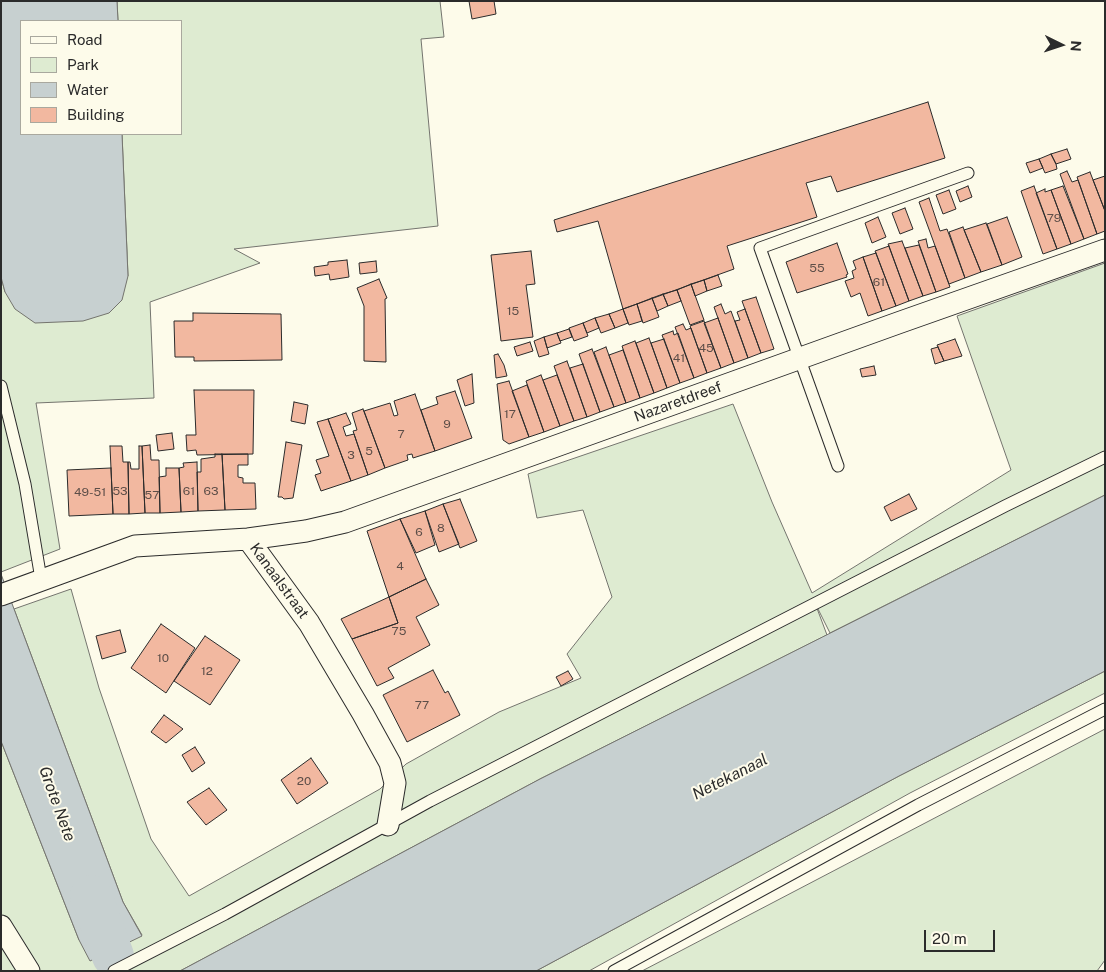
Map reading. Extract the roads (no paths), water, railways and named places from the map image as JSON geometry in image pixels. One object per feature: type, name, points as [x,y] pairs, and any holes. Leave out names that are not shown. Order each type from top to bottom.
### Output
[{"type":"street","name":"Nazaretdreef","points":[[248,539],[306,531],[345,522],[1105,250]]},
{"type":"street","name":"Kanaalstraat","points":[[8,592],[135,546],[248,539],[309,623],[390,764],[396,783],[388,826]]},
{"type":"street","points":[[1,926],[29,971]]},
{"type":"lane","points":[[838,466],[760,248],[968,173]]},
{"type":"lane","points":[[1,386],[25,484],[41,579]]},
{"type":"lane","points":[[114,971],[225,914],[388,826],[439,796],[1005,506],[1105,457]]},
{"type":"lane","points":[[614,971],[918,805],[1105,708]]},
{"type":"water","points":[[1,1],[117,1],[118,20],[20,20],[20,135],[122,135],[128,276],[122,300],[109,313],[83,321],[35,323],[15,309],[5,292],[1,277]]},
{"type":"water","name":"Netekanaal","points":[[1105,495],[1105,671],[899,776],[536,971],[180,971],[540,779]]},
{"type":"water","points":[[1,574],[123,902],[142,936],[90,961],[79,940],[1,741]]},
{"type":"waterway","name":"Grote Nete","points":[[91,896],[113,956]]}]
